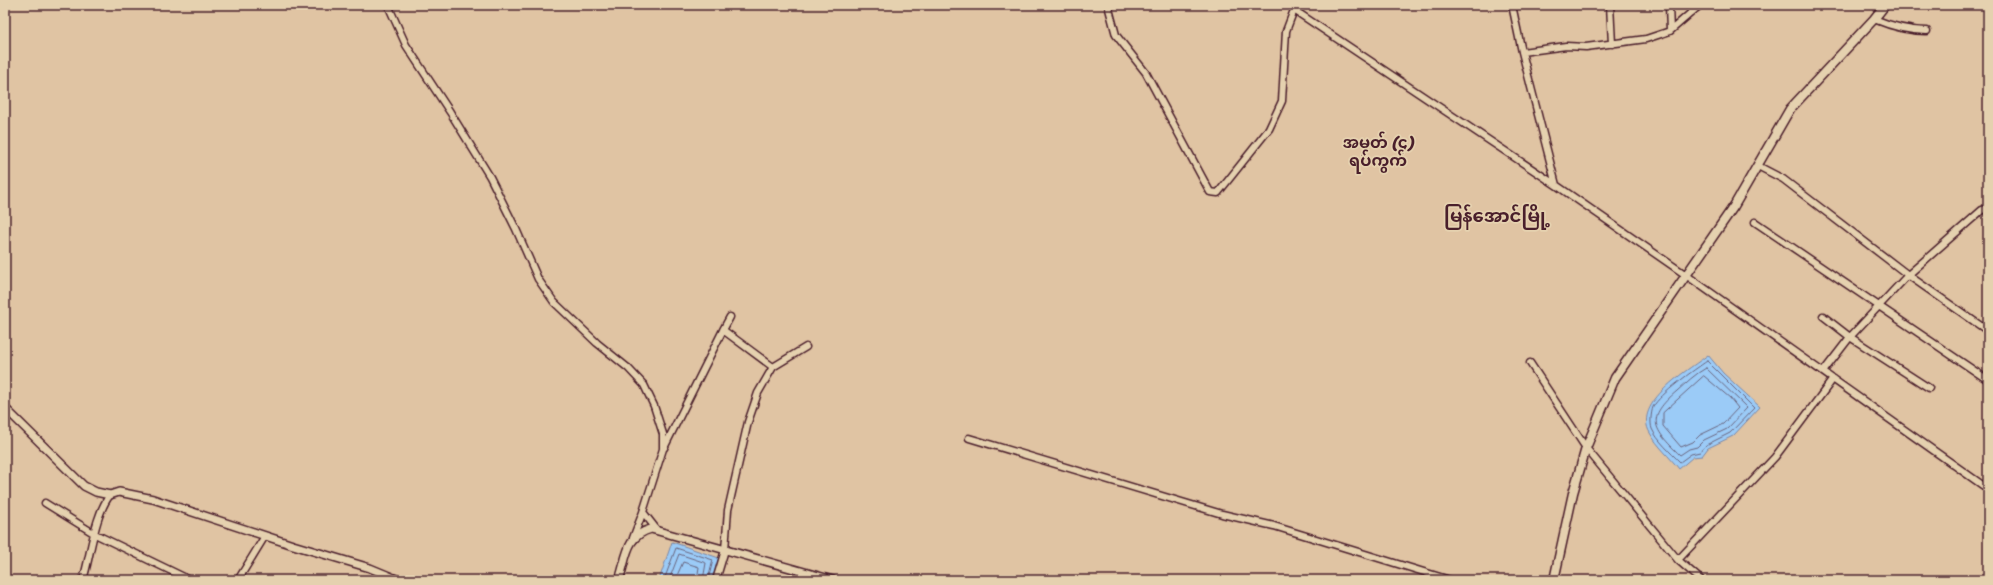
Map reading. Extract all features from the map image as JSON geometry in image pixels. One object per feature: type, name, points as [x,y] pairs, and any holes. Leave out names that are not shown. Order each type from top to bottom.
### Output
[{"type":"main road","points":[[1554,580],[1573,493],[1586,448],[1615,378],[1734,206],[1790,109],[1874,19],[1885,5]]},
{"type":"street","points":[[388,5],[406,45],[454,118],[493,183],[516,229],[538,279],[554,302],[598,343],[628,368],[644,385],[654,406],[663,434],[663,449]]},
{"type":"street","points":[[1108,5],[1116,35],[1146,73],[1210,192],[1218,193],[1269,129],[1282,101],[1286,31],[1294,7],[1686,275],[1988,489]]},
{"type":"street","points":[[1512,5],[1522,52],[1556,185]]},
{"type":"street","points":[[1610,5],[1612,44]]},
{"type":"street","points":[[1669,5],[1670,31]]},
{"type":"street","points":[[1522,52],[1566,46],[1586,47],[1646,39],[1670,31],[1700,5]]},
{"type":"street","points":[[1874,19],[1890,26],[1927,31]]},
{"type":"street","points":[[1758,166],[1783,179],[1908,276],[1988,331]]},
{"type":"street","points":[[1823,372],[1850,337],[1908,276],[1982,210],[1988,208]]},
{"type":"street","points":[[1755,222],[1988,380]]},
{"type":"street","points":[[1823,316],[1850,337],[1930,388]]},
{"type":"street","points":[[619,580],[663,449],[730,317]]},
{"type":"street","points":[[723,330],[773,368]]},
{"type":"street","points":[[716,580],[725,550],[728,510],[748,422],[758,393],[773,368],[806,347]]},
{"type":"street","points":[[1530,363],[1586,448],[1678,560],[1701,580]]},
{"type":"street","points":[[1678,560],[1775,457],[1833,379]]},
{"type":"street","points":[[5,408],[84,486],[96,492],[110,495],[120,492],[153,499],[265,536],[370,568],[399,580]]},
{"type":"street","points":[[969,438],[1222,514],[1274,526],[1450,580]]},
{"type":"street","points":[[84,580],[104,503],[110,495]]},
{"type":"street","points":[[44,503],[95,534],[190,580]]},
{"type":"street","points":[[643,512],[657,530]]},
{"type":"street","points":[[633,538],[642,531],[657,530],[834,580]]},
{"type":"street","points":[[238,580],[265,536]]},
{"type":"water","points":[[1708,355],[1723,373],[1760,407],[1733,436],[1708,448],[1702,456],[1693,457],[1679,469],[1650,433],[1647,422],[1649,410],[1655,399],[1665,388],[1676,378]]},
{"type":"water","points":[[672,542],[719,558],[712,580],[659,580]]},
{"type":"district","name":"အမှတ် (၄) ရပ်ကွက်","points":[[1378,151]]},
{"type":"district","name":"မြန်အောင်မြို့","points":[[1497,216]]}]
